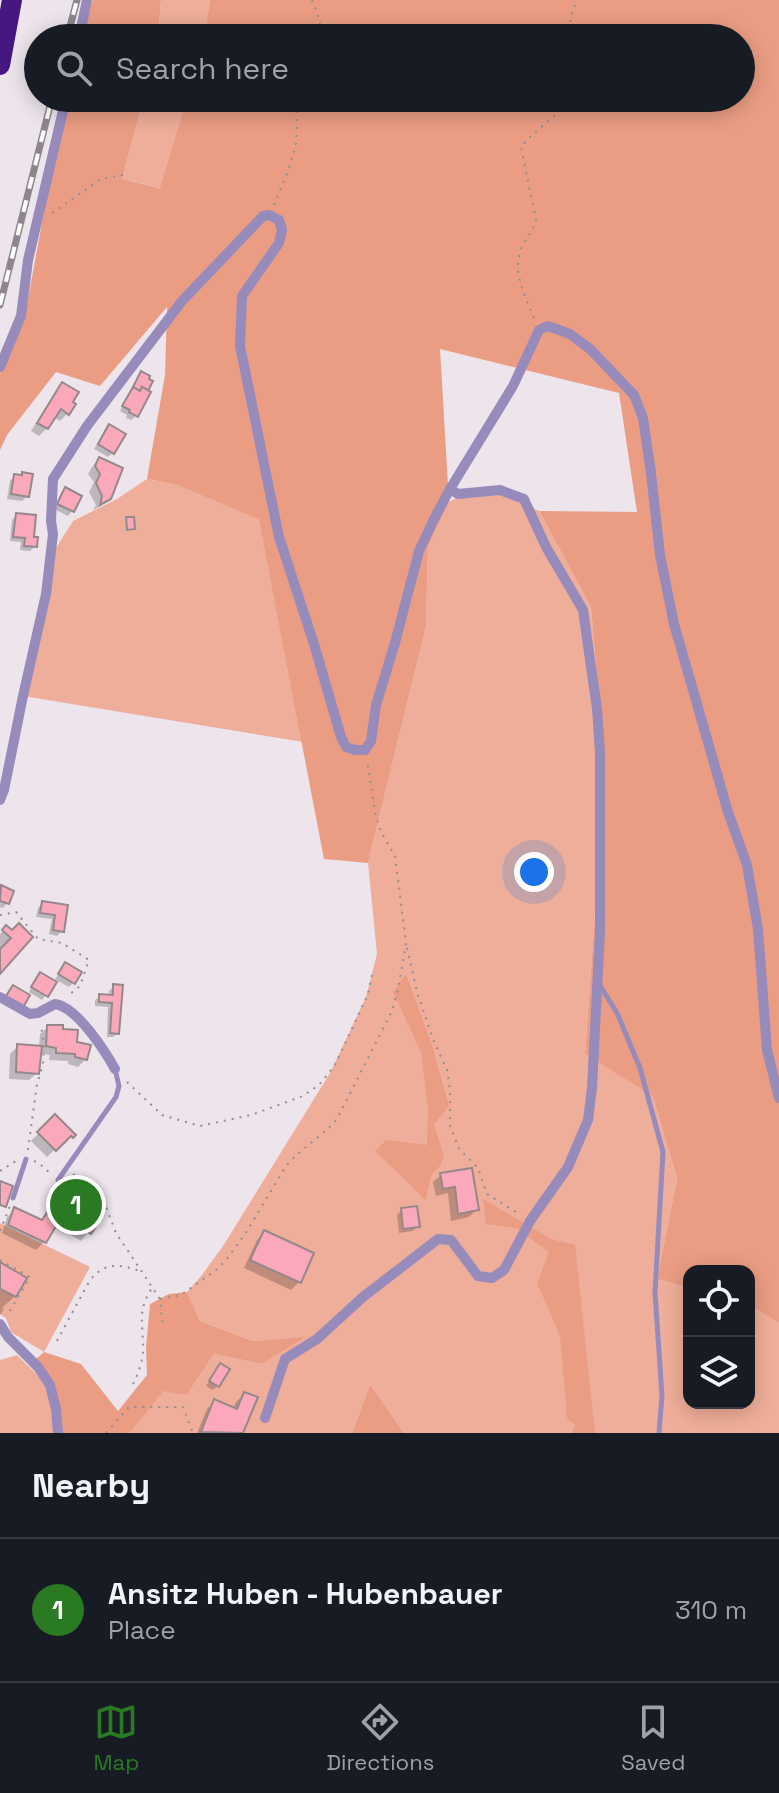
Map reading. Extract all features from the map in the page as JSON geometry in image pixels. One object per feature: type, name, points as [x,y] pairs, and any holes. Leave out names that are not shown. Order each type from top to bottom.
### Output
[{"type":"highway","points":[[0,65],[12,0]]},
{"type":"street","points":[[82,24],[87,0]]},
{"type":"street","points":[[0,367],[21,316],[36,226],[63,112]]},
{"type":"street","points":[[0,800],[46,594],[53,534],[53,479],[87,426],[182,301],[263,216],[269,215],[279,220],[282,230],[279,243],[242,296],[240,346],[283,550],[346,747],[365,750],[371,741],[376,705],[419,551],[450,489],[513,386],[539,330],[548,326],[570,334],[590,349],[634,395],[643,418],[660,555],[674,624],[728,812],[747,865],[758,929],[767,1050],[779,1098]]},
{"type":"street","points":[[265,1418],[285,1359],[317,1339],[363,1297],[438,1239],[451,1240],[478,1276],[492,1278],[504,1270],[530,1221],[568,1167],[588,1120],[600,918],[600,752],[583,610],[546,547],[524,499],[500,490],[458,494],[450,489]]},
{"type":"street","points":[[0,997],[30,1014],[60,1004],[84,1025],[115,1069]]},
{"type":"street","points":[[2,1325],[8,1337],[38,1367],[50,1385],[58,1433]]},
{"type":"lane","points":[[597,981],[617,1013],[640,1068],[663,1152],[655,1292],[662,1396],[659,1433]]},
{"type":"lane","points":[[58,1180],[116,1097],[119,1086],[115,1069]]},
{"type":"lane","points":[[13,1198],[26,1159]]},
{"type":"path","points":[[312,0],[319,24]]},
{"type":"path","points":[[569,24],[577,0]]},
{"type":"path","points":[[269,215],[286,176],[296,142],[296,112]]},
{"type":"path","points":[[539,330],[517,268],[536,220],[521,147],[558,112]]},
{"type":"path","points":[[36,226],[101,179],[128,174]]},
{"type":"path","points":[[365,750],[376,817],[395,856],[406,943],[417,992],[447,1070],[450,1125],[459,1149],[478,1168],[487,1194],[530,1221]]},
{"type":"path","points":[[0,915],[16,912],[38,939],[62,943],[89,960],[80,986],[60,1004]]},
{"type":"path","points":[[160,1299],[181,1295],[226,1260],[286,1166],[337,1119],[392,1011],[406,943]]},
{"type":"path","points":[[115,1069],[162,1115],[200,1126],[251,1115],[303,1096],[319,1085],[335,1065],[368,994],[372,975]]},
{"type":"path","points":[[26,1159],[43,1064],[44,1043],[38,1013]]},
{"type":"path","points":[[0,1171],[17,1160],[26,1159],[40,1164],[58,1180]]},
{"type":"path","points":[[65,1169],[92,1189],[105,1204],[116,1233],[160,1299],[163,1327]]},
{"type":"path","points":[[0,1231],[13,1198]]},
{"type":"path","points":[[0,1260],[30,1277],[2,1325]]},
{"type":"path","points":[[57,1341],[96,1272],[116,1265],[144,1273]]},
{"type":"path","points":[[133,1384],[143,1356],[141,1310],[152,1287]]},
{"type":"path","points":[[106,1433],[129,1407],[183,1407],[193,1433]]},
{"type":"shaded area","points":[[93,0],[161,0],[159,24],[82,24]]},
{"type":"shaded area","points":[[161,0],[210,0],[206,24],[159,24]]},
{"type":"shaded area","points":[[210,0],[779,0],[779,1323],[755,1309],[755,1265],[683,1265],[683,1286],[657,1279],[677,1178],[653,1096],[585,1054],[605,773],[591,607],[539,511],[637,512],[619,393],[440,349],[449,502],[428,547],[426,626],[368,863],[324,859],[259,520],[177,485],[147,479],[165,375],[167,307],[100,386],[56,372],[7,435],[0,450],[0,373],[24,321],[66,112],[140,112],[122,179],[160,188],[183,112],[755,112],[755,24],[206,24]]},
{"type":"shaded area","points":[[140,112],[183,112],[161,188],[122,179]]},
{"type":"shaded area","points":[[147,479],[177,485],[259,520],[303,742],[23,696],[51,556],[73,521],[117,499]]},
{"type":"shaded area","points":[[495,492],[539,511],[591,607],[605,773],[585,1054],[653,1095],[677,1178],[657,1279],[683,1286],[683,1409],[755,1409],[755,1309],[779,1323],[779,1433],[404,1433],[370,1384],[352,1433],[130,1433],[163,1390],[187,1395],[214,1354],[262,1364],[304,1338],[253,1341],[200,1321],[187,1292],[223,1246],[330,1073],[366,997],[377,954],[368,863],[426,626],[428,547],[449,502],[463,494]]},
{"type":"shaded area","points":[[406,974],[432,1045],[449,1106],[434,1124],[444,1156],[431,1175],[426,1200],[375,1151],[386,1140],[427,1145],[428,1109],[421,1052],[393,992]]},
{"type":"shaded area","points":[[483,1199],[551,1239],[575,1245],[595,1433],[572,1433],[575,1425],[567,1418],[560,1336],[537,1283],[549,1252],[516,1228],[486,1224]]},
{"type":"shaded area","points":[[0,1223],[90,1267],[44,1352],[11,1332],[6,1318],[0,1314]]},
{"type":"shaded area","points":[[187,1292],[200,1321],[253,1341],[306,1337],[262,1364],[214,1354],[187,1395],[163,1391],[130,1433],[55,1433],[57,1394],[29,1365],[44,1352],[81,1364],[118,1411],[147,1375],[150,1304],[169,1294]]},
{"type":"shaded area","points":[[17,1355],[57,1394],[55,1433],[0,1433],[0,1360]]},
{"type":"shaded area","points":[[370,1384],[404,1433],[352,1433]]},
{"type":"building","points":[[141,371],[153,381],[148,391],[133,387]]},
{"type":"building","points":[[62,382],[79,392],[73,402],[76,404],[69,415],[61,409],[48,429],[37,423]]},
{"type":"building","points":[[133,387],[140,391],[142,387],[151,392],[138,417],[122,406]]},
{"type":"building","points":[[109,424],[126,434],[114,454],[98,444]]},
{"type":"building","points":[[99,457],[123,468],[111,499],[100,505],[102,496],[96,483],[100,474],[95,466]]},
{"type":"building","points":[[22,472],[33,474],[29,497],[11,494],[14,474],[22,475]]},
{"type":"building","points":[[65,487],[82,496],[74,512],[57,504]]},
{"type":"building","points":[[16,513],[36,515],[34,537],[38,537],[37,547],[24,546],[25,538],[13,537]]},
{"type":"building","points":[[126,517],[134,517],[135,529],[127,530]]},
{"type":"building","points":[[1,885],[14,891],[9,904],[0,901]]},
{"type":"building","points":[[42,901],[68,905],[64,932],[53,930],[55,915],[40,913]]},
{"type":"building","points":[[19,923],[33,937],[0,974],[0,949],[11,938],[2,930],[6,925],[12,930]]},
{"type":"building","points":[[65,962],[82,972],[75,984],[58,974]]},
{"type":"building","points":[[40,972],[57,982],[48,997],[31,987]]},
{"type":"building","points":[[113,984],[123,985],[119,1034],[110,1033],[112,1003],[99,1002],[99,994],[113,995]]},
{"type":"building","points":[[13,985],[30,995],[24,1006],[6,996]]},
{"type":"building","points":[[47,1025],[63,1025],[63,1029],[78,1030],[77,1042],[91,1045],[87,1060],[75,1057],[75,1054],[56,1053],[56,1048],[46,1046]]},
{"type":"building","points":[[17,1044],[42,1046],[39,1074],[16,1072]]},
{"type":"building","points":[[55,1114],[76,1135],[56,1151],[37,1132]]},
{"type":"building","points":[[472,1168],[479,1210],[458,1214],[455,1187],[443,1189],[440,1173]]},
{"type":"building","points":[[0,1181],[13,1186],[6,1207],[0,1205]]},
{"type":"building","points":[[71,1195],[103,1216],[91,1234],[59,1216]]},
{"type":"building","points":[[417,1206],[420,1227],[403,1229],[401,1208]]},
{"type":"building","points":[[14,1207],[42,1220],[48,1211],[61,1218],[46,1243],[8,1225]]},
{"type":"building","points":[[264,1230],[314,1253],[301,1283],[250,1260]]},
{"type":"building","points":[[0,1262],[27,1278],[16,1297],[0,1289]]},
{"type":"building","points":[[220,1363],[230,1369],[219,1387],[209,1381]]},
{"type":"building","points":[[244,1392],[258,1397],[243,1433],[201,1432],[214,1399],[237,1409]]},
{"type":"railway","points":[[71,24],[77,0]]},
{"type":"railway","points":[[0,305],[48,112]]},
{"type":"place","name":"Ansitz Huben - Hubenbauer","points":[[76,1205]]}]
